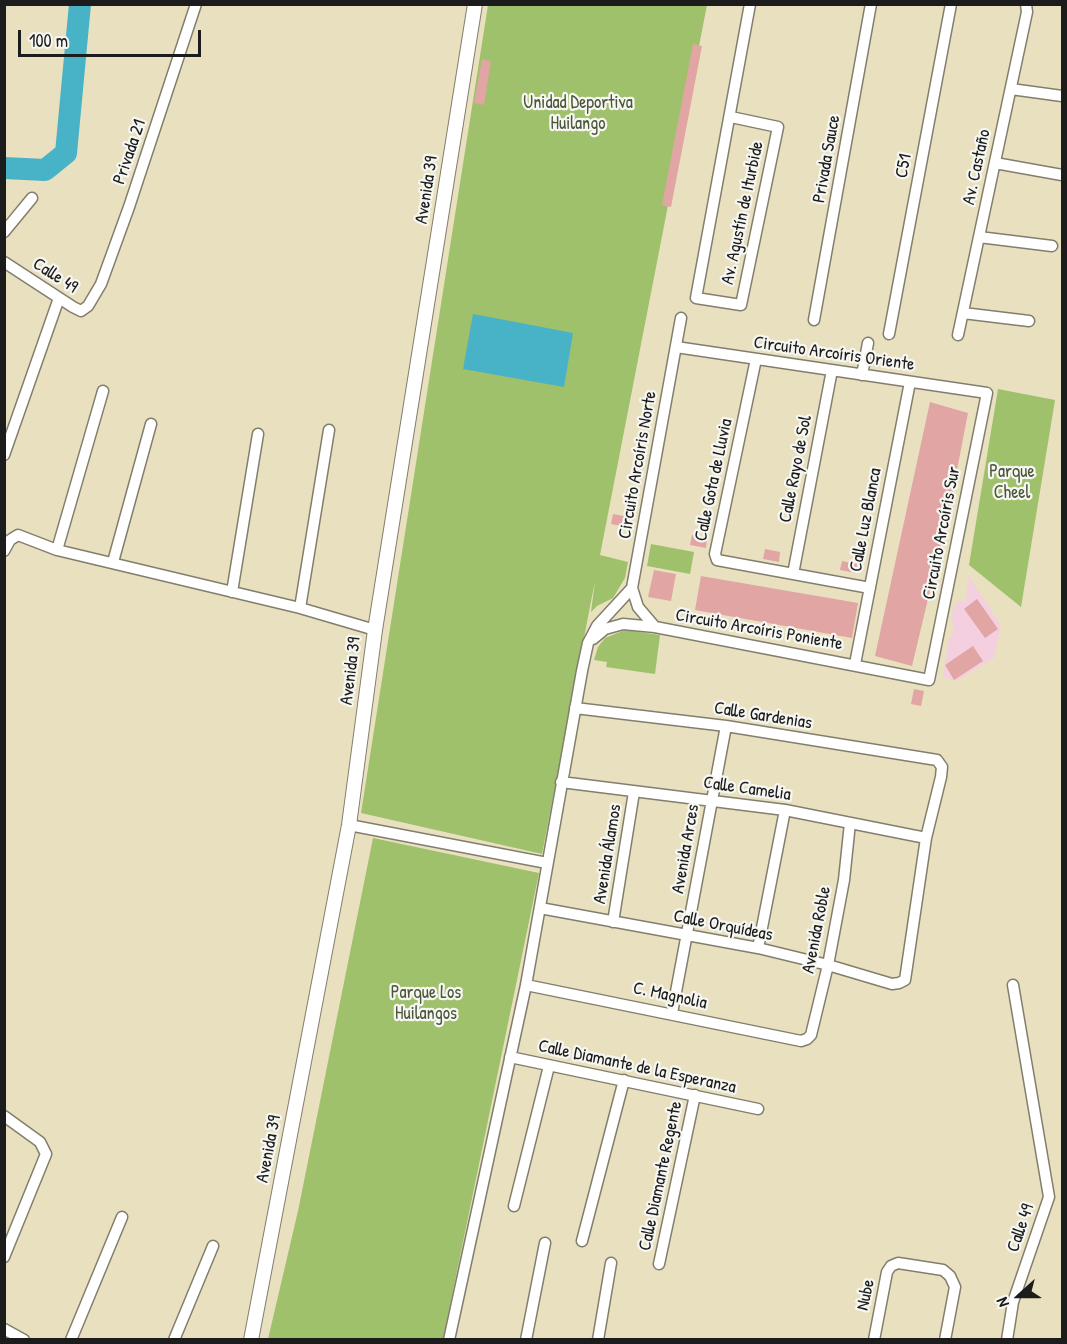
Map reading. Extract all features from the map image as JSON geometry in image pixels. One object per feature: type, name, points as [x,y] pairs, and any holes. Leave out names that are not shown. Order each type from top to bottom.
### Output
[{"type":"street","name":"Privada 21","points":[[88,306],[101,284],[125,218],[196,4]]},
{"type":"street","name":"Avenida 39","points":[[250,1340],[350,825],[375,630],[475,4]]},
{"type":"street","name":"Av. Agustín de Iturbide","points":[[731,117],[778,127],[741,305],[696,298],[750,4]]},
{"type":"street","name":"Privada Sauce","points":[[814,320],[871,4]]},
{"type":"street","name":"C51","points":[[889,333],[951,4]]},
{"type":"street","name":"Av. Castaño","points":[[958,335],[1027,12],[1026,4]]},
{"type":"street","points":[[1011,89],[1062,96]]},
{"type":"street","points":[[995,163],[1062,175]]},
{"type":"street","points":[[4,232],[32,198]]},
{"type":"street","points":[[979,237],[1052,246]]},
{"type":"street","name":"Calle 49","points":[[4,262],[81,311],[88,306]]},
{"type":"street","points":[[4,455],[59,298]]},
{"type":"street","points":[[963,313],[1029,321]]},
{"type":"street","name":"Circuito Arcoíris Norte","points":[[633,588],[681,318]]},
{"type":"street","points":[[862,375],[868,343]]},
{"type":"street","name":"Circuito Arcoíris Oriente","points":[[676,347],[987,393]]},
{"type":"street","name":"Calle Gota de Lluvia","points":[[756,359],[715,555],[717,560],[870,588]]},
{"type":"street","name":"Calle Rayo de Sol","points":[[793,574],[832,370]]},
{"type":"street","name":"Calle Luz Blanca","points":[[855,664],[910,382]]},
{"type":"street","points":[[57,550],[103,391]]},
{"type":"street","name":"Circuito Arcoíris Sur","points":[[929,680],[987,393]]},
{"type":"street","points":[[113,562],[151,424]]},
{"type":"street","points":[[300,608],[329,430]]},
{"type":"street","points":[[232,592],[258,434]]},
{"type":"street","points":[[4,551],[10,540],[18,535],[57,550],[300,608],[375,630]]},
{"type":"street","points":[[633,588],[638,607],[655,627]]},
{"type":"street","points":[[450,1339],[526,985],[588,643],[597,626],[633,588]]},
{"type":"street","name":"Circuito Arcoíris Poniente","points":[[588,643],[605,629],[623,624],[655,627],[929,680]]},
{"type":"street","name":"Calle Gardenias","points":[[575,708],[726,726],[937,760],[942,766],[926,838]]},
{"type":"street","name":"Avenida Arces","points":[[672,1013],[726,726]]},
{"type":"street","name":"Calle Camelia","points":[[561,782],[785,810],[926,838]]},
{"type":"street","name":"Avenida Álamos","points":[[613,921],[634,792]]},
{"type":"street","points":[[758,948],[785,810]]},
{"type":"street","name":"Avenida Roble","points":[[807,1039],[811,1035],[828,965],[844,880],[850,823]]},
{"type":"street","points":[[350,825],[547,864]]},
{"type":"street","name":"Calle Orquídeas","points":[[540,908],[758,948],[828,965],[891,984],[899,983],[905,980],[926,838]]},
{"type":"street","name":"C. Magnolia","points":[[526,985],[801,1041],[807,1039]]},
{"type":"street","name":"Calle 49","points":[[1007,1340],[1013,1302],[1049,1197],[1013,985]]},
{"type":"street","name":"Calle Diamante de la Esperanza","points":[[510,1057],[758,1109]]},
{"type":"street","points":[[514,1206],[549,1066]]},
{"type":"street","points":[[582,1240],[624,1080]]},
{"type":"street","name":"Calle Diamante Regente","points":[[659,1264],[695,1095]]},
{"type":"street","points":[[4,1116],[45,1148],[45,1160],[4,1257]]},
{"type":"street","points":[[71,1340],[122,1216]]},
{"type":"street","points":[[526,1340],[545,1243]]},
{"type":"street","points":[[174,1340],[213,1246]]},
{"type":"street","points":[[598,1340],[611,1263]]},
{"type":"street","name":"Nube","points":[[874,1340],[887,1272],[891,1266],[898,1263],[943,1270],[950,1276],[955,1287],[945,1340]]},
{"type":"street","points":[[4,1329],[24,1340]]},
{"type":"shaded area","points":[[968,575],[1001,626],[994,658],[956,681],[943,677],[949,637],[952,637],[954,622],[951,621],[954,605],[959,601],[966,602]]},
{"type":"green space","name":"Unidad Deportiva Huilango","points":[[488,5],[707,5],[600,555],[628,562],[625,578],[613,598],[597,606],[591,612],[595,581],[542,854],[361,813]]},
{"type":"green space","name":"Parque Cheel","points":[[998,389],[1055,400],[1021,607],[969,565]]},
{"type":"green space","points":[[651,544],[694,552],[690,574],[647,566]]},
{"type":"green space","points":[[625,630],[660,635],[655,674],[606,667],[607,662],[594,660],[598,647],[605,638]]},
{"type":"green space","name":"Parque Los Huilangos","points":[[373,838],[539,873],[443,1339],[268,1339],[298,1211]]},
{"type":"water","points":[[473,314],[573,333],[564,387],[463,369]]},
{"type":"building","points":[[693,44],[702,46],[671,207],[662,205]]},
{"type":"building","points":[[482,59],[491,61],[484,105],[474,103]]},
{"type":"building","points":[[930,402],[968,413],[949,511],[912,666],[875,656]]},
{"type":"building","points":[[613,514],[628,517],[627,527],[611,524]]},
{"type":"building","points":[[692,535],[707,538],[706,548],[690,545]]},
{"type":"building","points":[[765,549],[780,552],[779,562],[763,559]]},
{"type":"building","points":[[842,561],[857,564],[855,573],[840,570]]},
{"type":"building","points":[[654,570],[676,574],[671,601],[648,597]]},
{"type":"building","points":[[701,576],[858,603],[852,638],[695,610]]},
{"type":"building","points":[[977,599],[998,629],[985,638],[964,609]]},
{"type":"building","points":[[973,646],[983,661],[954,680],[945,665]]},
{"type":"building","points":[[914,689],[924,691],[921,706],[911,704]]},
{"type":"waterway","points":[[4,168],[45,170],[66,153],[80,4]]}]
